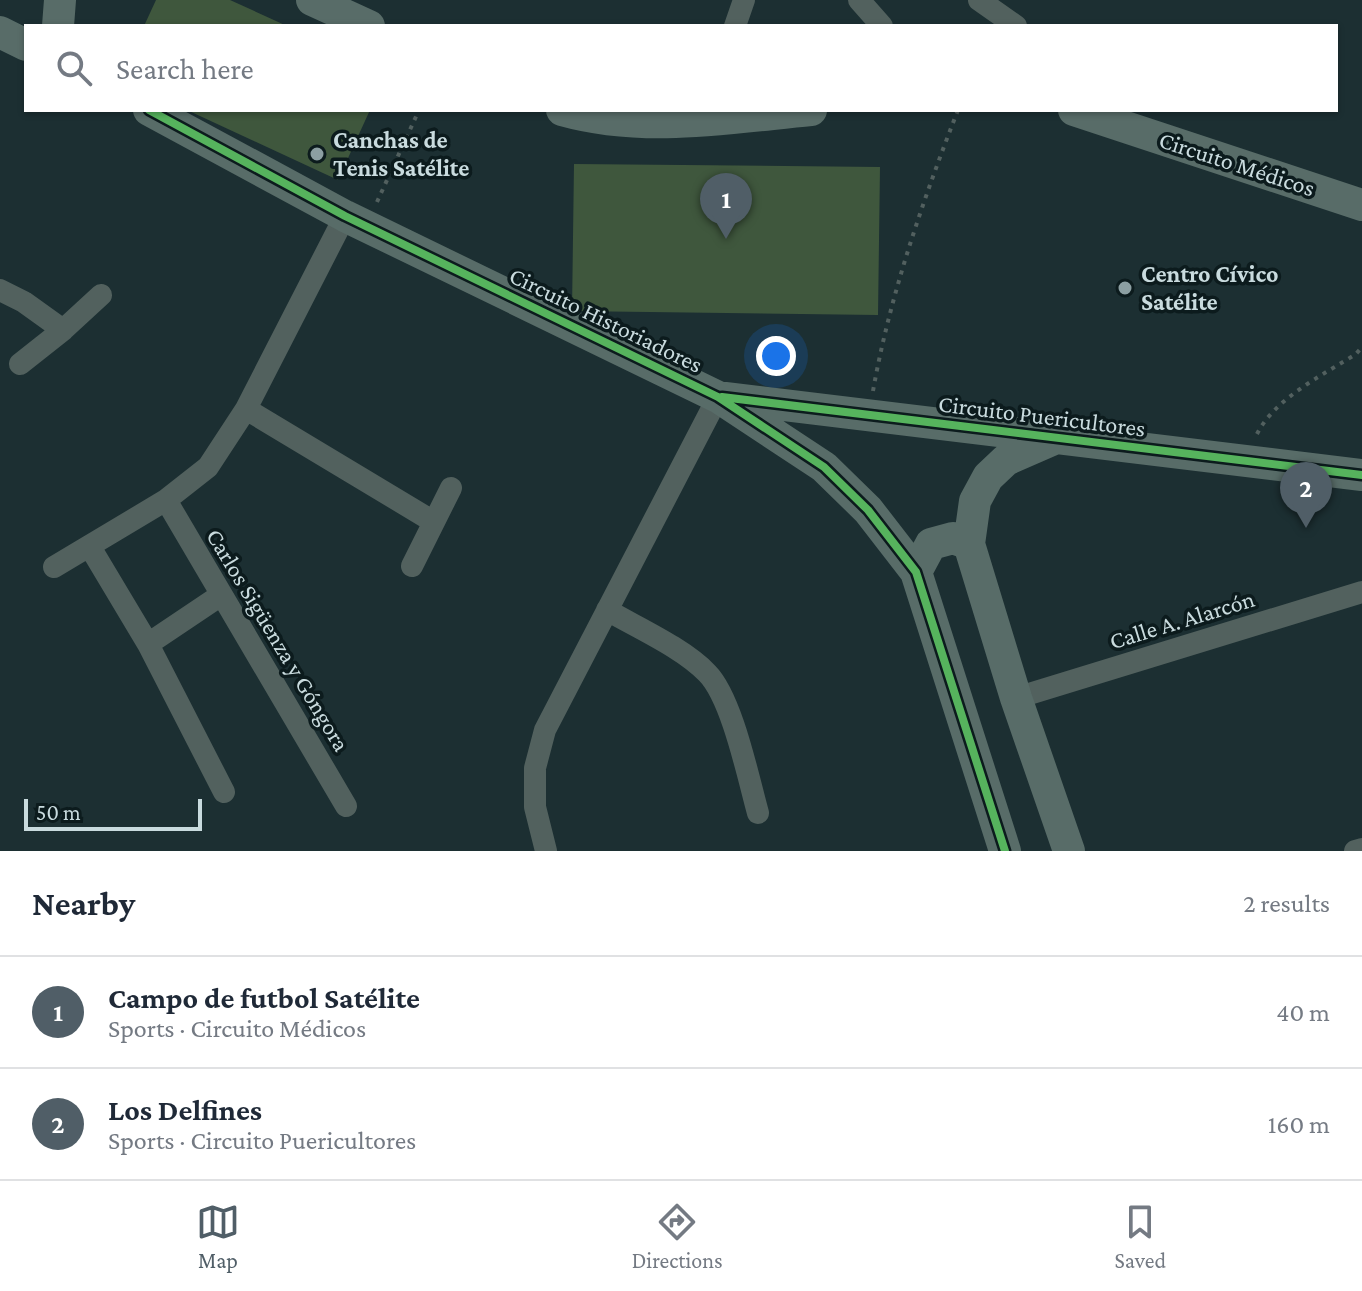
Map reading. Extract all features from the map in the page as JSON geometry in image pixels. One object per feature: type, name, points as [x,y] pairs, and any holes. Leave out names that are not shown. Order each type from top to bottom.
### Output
[{"type":"street","points":[[58,24],[60,0]]},
{"type":"street","points":[[312,0],[365,24]]},
{"type":"street","points":[[736,24],[744,0]]},
{"type":"street","points":[[979,0],[1013,24]]},
{"type":"street","points":[[859,10],[879,24]]},
{"type":"street","points":[[0,32],[24,44]]},
{"type":"street","name":"Circuito Historiadores","points":[[153,112],[355,221],[718,397],[824,467],[868,510],[916,572],[1005,851]]},
{"type":"street","points":[[587,112],[673,124],[791,112]]},
{"type":"street","name":"Circuito Médicos","points":[[1083,112],[1107,117],[1362,205]]},
{"type":"street","points":[[54,567],[166,500],[208,467],[246,409],[355,221]]},
{"type":"street","points":[[0,290],[24,302],[63,330]]},
{"type":"street","points":[[20,364],[101,295]]},
{"type":"street","points":[[546,851],[535,807],[535,768],[545,730],[718,397]]},
{"type":"street","name":"Circuito Puericultores","points":[[718,397],[1362,475]]},
{"type":"street","points":[[246,409],[434,522]]},
{"type":"street","name":"Circuito Puericultores","points":[[1056,438],[1006,460],[988,477],[975,501],[969,544],[1016,698],[1069,851]]},
{"type":"street","points":[[412,566],[451,488]]},
{"type":"street","name":"Carlos Sigüenza y Góngora","points":[[166,500],[346,806]]},
{"type":"street","points":[[916,572],[931,544],[953,538],[969,544]]},
{"type":"street","points":[[90,547],[148,644],[224,792]]},
{"type":"street","name":"Calle A. Alarcón","points":[[1016,698],[1362,592]]},
{"type":"street","points":[[148,644],[221,595]]},
{"type":"street","points":[[607,610],[686,656],[709,674],[724,700],[758,813]]},
{"type":"street","points":[[1355,851],[1362,849]]},
{"type":"path","points":[[355,221],[418,112]]},
{"type":"path","points":[[869,415],[898,290],[929,184],[957,112]]},
{"type":"path","points":[[1248,461],[1259,430],[1269,416],[1362,347]]},
{"type":"green space","points":[[156,0],[230,0],[283,24],[145,24]]},
{"type":"green space","name":"Canchas de Tenis Satélite","points":[[191,112],[369,112],[338,180]]},
{"type":"green space","points":[[574,164],[880,167],[878,315],[572,311]]},
{"type":"cycle path","points":[[153,112],[345,216],[718,397],[824,467],[868,510],[916,572],[1005,851]]},
{"type":"cycle path","points":[[722,397],[1362,475]]},
{"type":"place","name":"Canchas de Tenis Satélite","points":[[317,154]]},
{"type":"place","name":"Campo de futbol Satélite","points":[[726,239]]},
{"type":"place","name":"Centro Cívico Satélite","points":[[1125,288]]},
{"type":"place","name":"Los Delfines","points":[[1306,528]]}]
